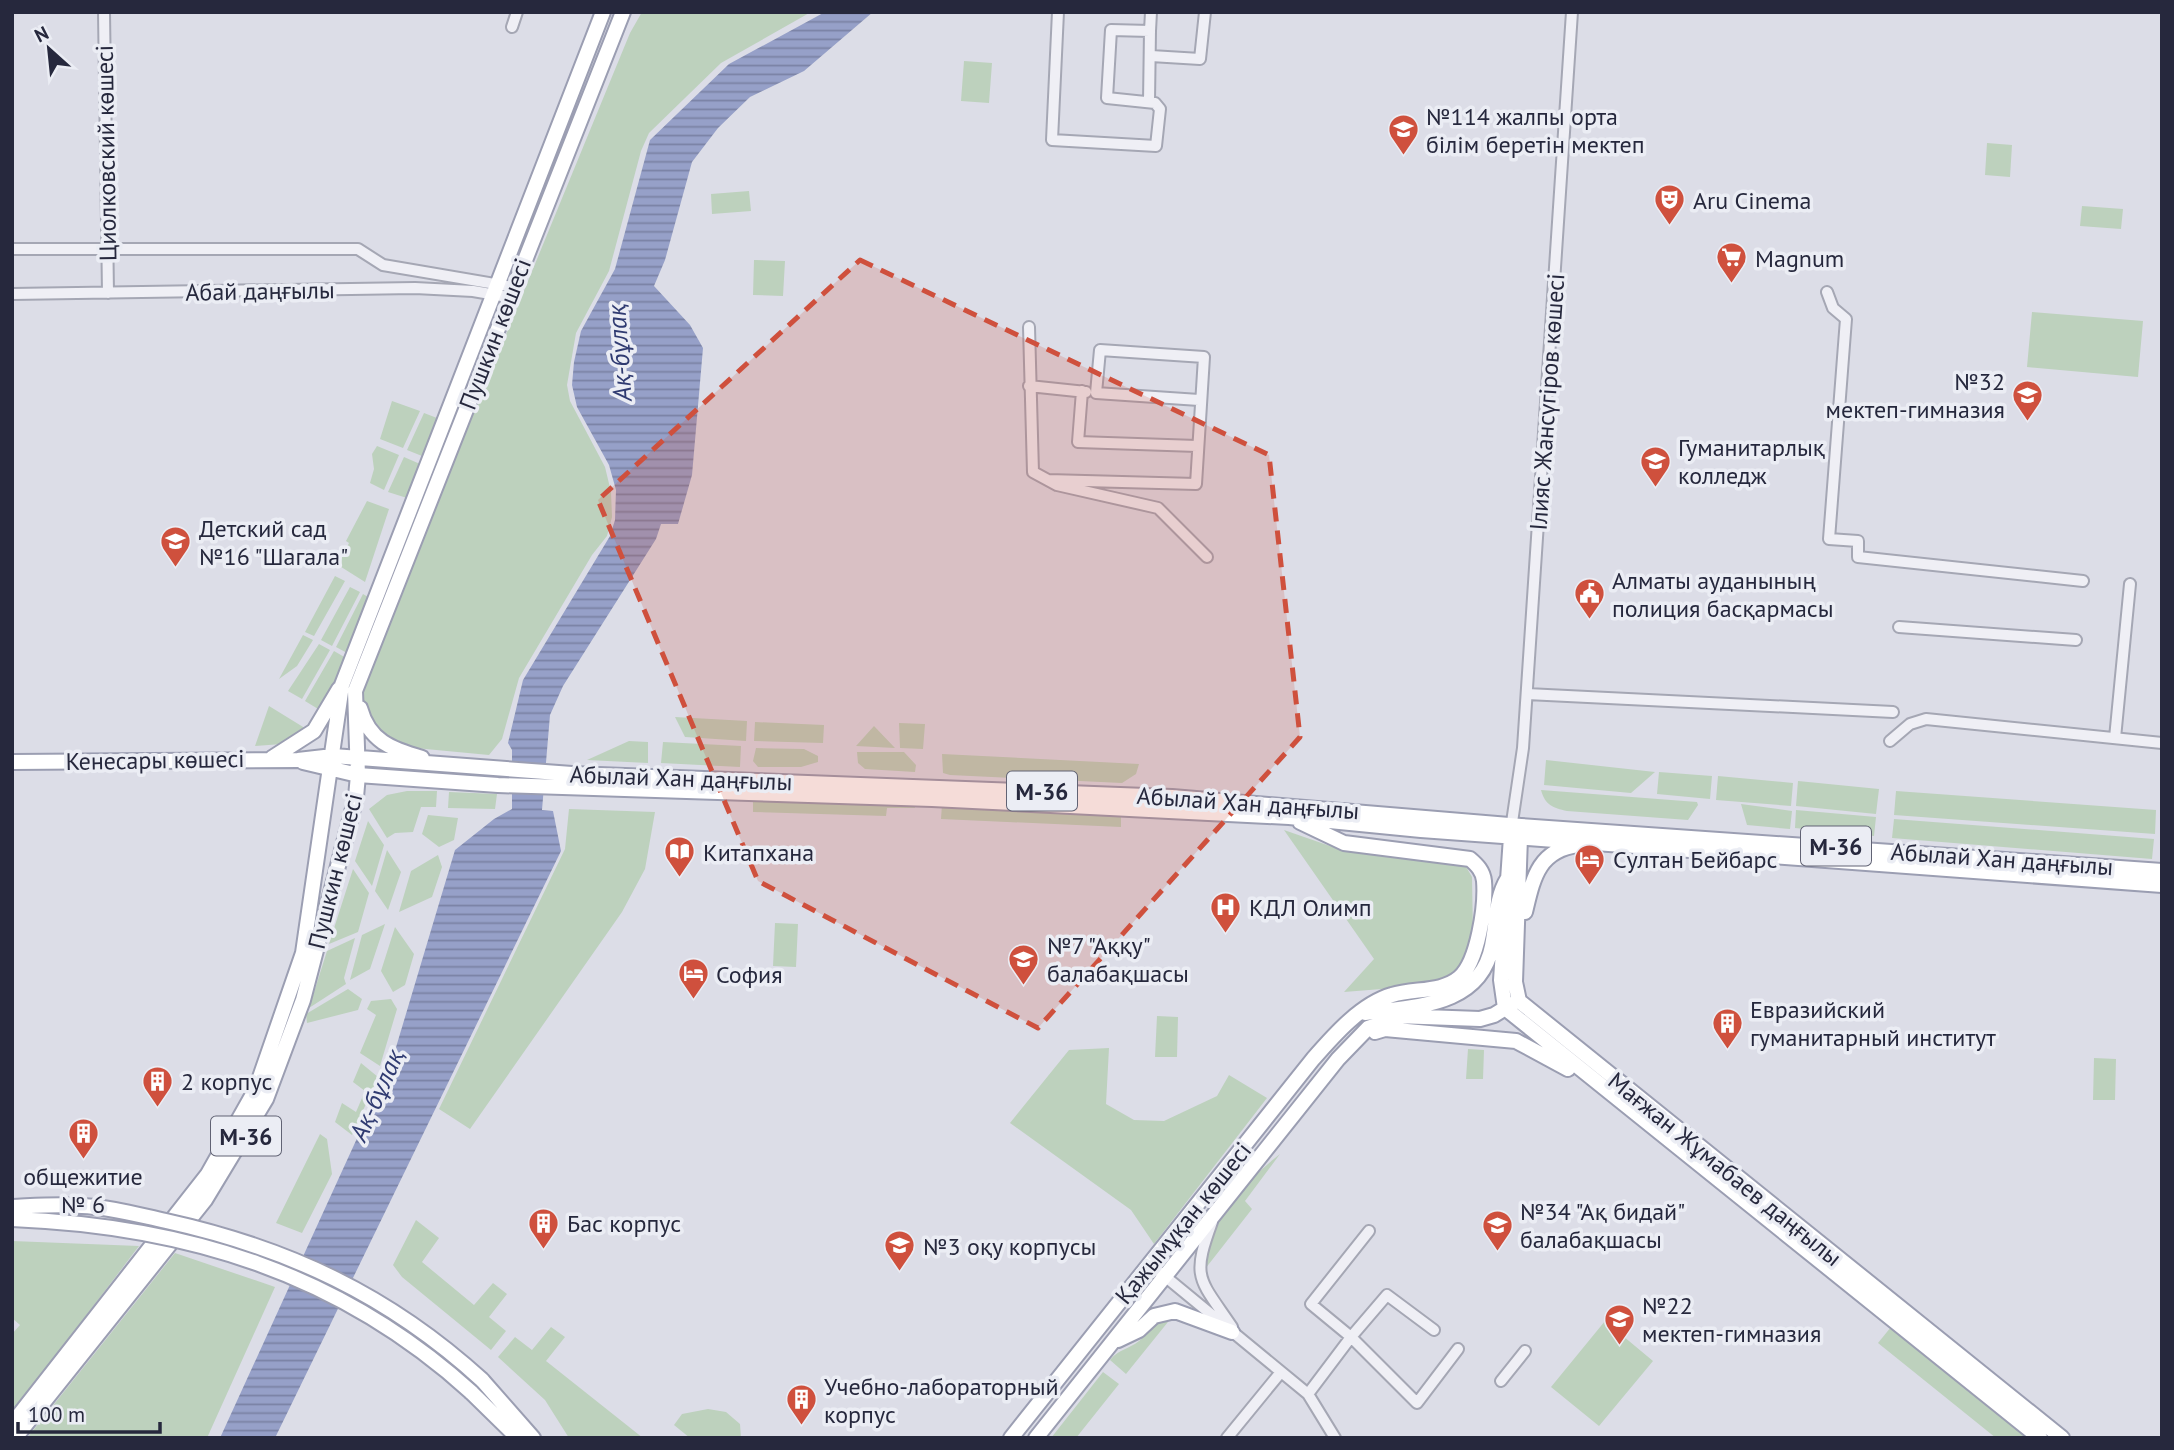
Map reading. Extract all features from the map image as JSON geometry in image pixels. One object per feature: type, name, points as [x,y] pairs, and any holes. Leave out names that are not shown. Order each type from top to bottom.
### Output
[{"type":"main road","name":"Пушкин көшесі","points":[[12,1424],[208,1174],[256,1090],[303,953],[332,764],[349,688],[503,291],[603,12]]},
{"type":"main road","name":"Пушкин көшесі","points":[[503,291],[603,65],[622,12]]},
{"type":"main road","points":[[603,65],[634,12]]},
{"type":"main road","name":"Пушкин көшесі","points":[[15,1438],[205,1200],[250,1128],[283,1059],[303,1000],[358,775],[349,688]]},
{"type":"main road","points":[[271,758],[314,731],[349,688],[364,723],[374,737],[392,749],[450,766]]},
{"type":"main road","name":"Кенесары көшесі","points":[[14,763],[271,758],[332,764]]},
{"type":"main road","name":"Абылай Хан даңғылы","points":[[332,764],[357,759],[450,766],[497,777]]},
{"type":"main road","name":"Абылай Хан даңғылы","points":[[332,764],[358,775],[572,780],[1289,817],[2162,871]]},
{"type":"main road","name":"Абылай Хан даңғылы","points":[[572,780],[1130,794],[1626,844],[2162,885]]},
{"type":"main road","name":"Қажымұқан көшесі","points":[[1011,1438],[1313,1059],[1360,1013],[1383,998],[1440,987],[1462,976],[1477,952],[1484,881],[1480,869],[1470,859],[1456,855],[1344,843],[1289,817]]},
{"type":"main road","points":[[323,826],[335,821],[341,822],[346,832]]},
{"type":"main road","points":[[1512,1004],[1501,980],[1508,878],[1516,831]]},
{"type":"main road","points":[[1512,1004],[1517,937],[1516,831]]},
{"type":"main road","points":[[1517,937],[1532,878],[1548,857],[1571,846],[1626,844]]},
{"type":"main road","points":[[1360,1013],[1448,1000],[1473,984],[1487,963],[1499,892],[1508,878]]},
{"type":"main road","points":[[1360,1013],[1479,1019],[1494,1015],[1512,1004]]},
{"type":"main road","name":"Мағжан Жұмабаев даңғылы","points":[[1512,1004],[1582,1072],[2040,1438]]},
{"type":"main road","name":"Мағжан Жұмабаев даңғылы","points":[[1512,1004],[2062,1438]]},
{"type":"main road","points":[[1354,1040],[1368,1028],[1404,1016]]},
{"type":"main road","points":[[1354,1040],[1385,1029],[1516,1041],[1569,1069],[1582,1072]]},
{"type":"main road","name":"Қажымұқан көшесі","points":[[1037,1438],[1354,1040]]},
{"type":"main road","points":[[12,1207],[82,1206],[116,1209],[197,1228],[282,1253],[357,1290],[404,1318],[453,1353],[482,1380],[533,1438]]},
{"type":"main road","points":[[12,1219],[83,1222],[143,1232],[276,1268],[349,1304],[395,1332],[442,1366],[518,1438]]},
{"type":"main road","points":[[1114,1342],[1139,1330],[1154,1316],[1175,1311],[1236,1335]]},
{"type":"street","name":"Циолковский көшесі","points":[[104,12],[108,293]]},
{"type":"street","points":[[512,27],[517,12]]},
{"type":"street","points":[[1058,12],[1052,140],[1156,146],[1160,109],[1149,101],[1107,98],[1111,30],[1150,32]]},
{"type":"street","points":[[1149,101],[1151,12]]},
{"type":"street","points":[[1151,56],[1199,59],[1205,12]]},
{"type":"street","name":"Ілияс Жансүгіров көшесі","points":[[1516,831],[1516,791],[1527,694],[1572,12]]},
{"type":"street","points":[[12,249],[358,249],[383,265],[503,291]]},
{"type":"street","name":"Абай даңғылы","points":[[12,294],[415,288],[503,291]]},
{"type":"street","points":[[1827,292],[1833,308],[1846,319],[1829,539],[1858,541],[1858,557],[2083,581]]},
{"type":"street","points":[[1029,327],[1033,472],[1057,485],[1157,508],[1207,557]]},
{"type":"street","points":[[1029,386],[1096,393],[1199,400],[1203,399],[1204,357],[1100,350],[1096,393]]},
{"type":"street","points":[[1082,391],[1078,442],[1197,446]]},
{"type":"street","points":[[1048,480],[1196,484],[1199,400]]},
{"type":"street","points":[[2115,738],[2130,584]]},
{"type":"street","points":[[1899,627],[2077,640]]},
{"type":"street","points":[[1527,694],[1893,712]]},
{"type":"street","points":[[1890,740],[1910,724],[1926,719],[2162,743]]},
{"type":"street","points":[[1214,1217],[1199,1257],[1199,1275],[1236,1335]]},
{"type":"street","points":[[1369,1231],[1311,1304],[1351,1337],[1417,1403],[1458,1349]]},
{"type":"street","points":[[1150,1264],[1308,1394],[1335,1438]]},
{"type":"street","points":[[1308,1394],[1387,1295],[1434,1330]]},
{"type":"street","points":[[1502,1381],[1525,1351]]},
{"type":"street","points":[[1233,1436],[1281,1372]]},
{"type":"highlighted area","points":[[860,260],[1269,455],[1300,737],[1038,1028],[758,881],[598,500]]},
{"type":"green space","points":[[642,12],[811,12],[721,63],[649,133],[641,151],[609,271],[576,333],[567,385],[570,401],[605,467],[611,492],[612,517],[607,536],[592,555],[519,678],[502,739],[489,755],[394,746],[368,724],[359,692],[630,33]]},
{"type":"green space","points":[[964,61],[992,63],[989,103],[961,101]]},
{"type":"green space","points":[[1987,143],[2012,145],[2010,177],[1985,175]]},
{"type":"green space","points":[[749,191],[751,211],[712,214],[711,194]]},
{"type":"green space","points":[[2082,206],[2123,209],[2121,229],[2080,226]]},
{"type":"green space","points":[[754,260],[785,261],[783,296],[753,295]]},
{"type":"green space","points":[[2032,312],[2143,321],[2138,377],[2027,367]]},
{"type":"green space","points":[[392,401],[420,411],[403,448],[380,439]]},
{"type":"green space","points":[[424,413],[437,418],[422,456],[407,450]]},
{"type":"green space","points":[[377,446],[399,455],[384,490],[370,483],[374,469],[372,454]]},
{"type":"green space","points":[[404,457],[420,464],[407,498],[388,492]]},
{"type":"green space","points":[[367,501],[389,509],[365,582],[338,565],[349,543],[346,541]]},
{"type":"green space","points":[[335,576],[345,581],[314,636],[305,632]]},
{"type":"green space","points":[[350,587],[360,592],[332,646],[321,640]]},
{"type":"green space","points":[[363,594],[368,597],[347,653],[336,647]]},
{"type":"green space","points":[[303,635],[313,640],[297,666],[279,679]]},
{"type":"green space","points":[[319,644],[330,650],[302,699],[288,691]]},
{"type":"green space","points":[[334,651],[346,658],[323,712],[305,701]]},
{"type":"green space","points":[[269,706],[308,730],[282,744],[255,746]]},
{"type":"green space","points":[[675,717],[747,721],[746,741],[685,737]]},
{"type":"green space","points":[[755,722],[824,725],[823,743],[754,741]]},
{"type":"green space","points":[[899,723],[925,724],[923,749],[900,748]]},
{"type":"green space","points":[[874,726],[895,748],[856,746]]},
{"type":"green space","points":[[629,741],[648,742],[648,763],[587,760]]},
{"type":"green space","points":[[663,742],[741,746],[740,767],[661,763]]},
{"type":"green space","points":[[756,748],[804,749],[818,756],[818,762],[801,767],[758,767],[753,761]]},
{"type":"green space","points":[[857,752],[904,752],[916,765],[915,772],[865,769],[858,763]]},
{"type":"green space","points":[[942,754],[1139,764],[1136,774],[1122,783],[950,775],[943,773]]},
{"type":"green space","points":[[1546,760],[1655,772],[1631,793],[1544,785]]},
{"type":"green space","points":[[1659,772],[1712,776],[1710,799],[1657,794]]},
{"type":"green space","points":[[1718,776],[1793,783],[1791,806],[1716,800]]},
{"type":"green space","points":[[1798,781],[1879,789],[1876,814],[1796,806]]},
{"type":"green space","points":[[1541,790],[1697,802],[1698,805],[1688,820],[1567,811],[1550,805]]},
{"type":"green space","points":[[407,791],[437,791],[436,807],[421,807],[413,832],[395,833],[387,838],[369,809],[387,795]]},
{"type":"green space","points":[[1896,791],[2156,810],[2155,834],[1894,815]]},
{"type":"green space","points":[[449,792],[497,794],[495,809],[448,808]]},
{"type":"green space","points":[[753,799],[914,801],[915,808],[887,808],[886,816],[753,812]]},
{"type":"green space","points":[[942,804],[1118,812],[1121,816],[1121,827],[941,819]]},
{"type":"green space","points":[[1741,804],[1792,811],[1790,829],[1747,825]]},
{"type":"green space","points":[[569,809],[655,812],[645,869],[622,912],[470,1129],[439,1109],[565,849]]},
{"type":"green space","points":[[1796,810],[1876,817],[1874,836],[1795,828]]},
{"type":"green space","points":[[428,815],[458,818],[454,840],[439,847],[422,834]]},
{"type":"green space","points":[[1894,819],[2154,839],[2152,859],[1892,838]]},
{"type":"green space","points":[[368,821],[384,845],[372,886],[355,861]]},
{"type":"green space","points":[[1284,830],[1330,846],[1465,865],[1472,877],[1473,934],[1471,952],[1458,971],[1440,981],[1419,986],[1344,992],[1374,959]]},
{"type":"green space","points":[[387,850],[401,872],[388,910],[375,891]]},
{"type":"green space","points":[[438,855],[442,867],[432,897],[399,912],[411,871]]},
{"type":"green space","points":[[353,869],[369,893],[358,932],[329,944]]},
{"type":"green space","points":[[775,923],[798,924],[796,967],[773,966]]},
{"type":"green space","points":[[385,924],[370,969],[350,980],[362,935]]},
{"type":"green space","points":[[395,927],[414,954],[405,985],[393,992],[381,971]]},
{"type":"green space","points":[[355,938],[344,978],[346,984],[309,1008],[327,951]]},
{"type":"green space","points":[[348,989],[362,999],[358,1010],[307,1023],[306,1014]]},
{"type":"green space","points":[[391,999],[397,1009],[380,1066],[360,1053],[376,1015],[367,1009],[371,1001]]},
{"type":"green space","points":[[1157,1016],[1178,1017],[1177,1057],[1155,1057]]},
{"type":"green space","points":[[1109,1048],[1106,1104],[1134,1120],[1164,1121],[1217,1096],[1229,1075],[1267,1098],[1154,1244],[1131,1210],[1010,1123],[1069,1050]]},
{"type":"green space","points":[[1468,1049],[1484,1050],[1483,1079],[1466,1079]]},
{"type":"green space","points":[[2094,1058],[2116,1059],[2115,1100],[2093,1100]]},
{"type":"green space","points":[[361,1063],[378,1077],[352,1135],[335,1122],[342,1103],[356,1112],[365,1091],[353,1082]]},
{"type":"green space","points":[[320,1134],[327,1139],[332,1174],[302,1233],[276,1223]]},
{"type":"green space","points":[[1280,1154],[1245,1201],[1252,1209],[1205,1269],[1213,1236],[1230,1204],[1254,1177]]},
{"type":"green space","points":[[416,1220],[439,1238],[422,1262],[474,1305],[493,1283],[507,1294],[489,1317],[506,1331],[491,1350],[402,1277],[393,1265]]},
{"type":"green space","points":[[12,1241],[139,1246],[12,1413],[12,1334],[20,1325],[12,1318]]},
{"type":"green space","points":[[175,1253],[275,1287],[207,1438],[27,1438]]},
{"type":"green space","points":[[1172,1317],[1126,1374],[1110,1360],[1139,1341],[1157,1324]]},
{"type":"green space","points":[[1605,1321],[1653,1361],[1599,1426],[1551,1387]]},
{"type":"green space","points":[[551,1327],[565,1337],[546,1361],[643,1438],[569,1438],[545,1400],[498,1357],[515,1337],[532,1350]]},
{"type":"green space","points":[[1891,1327],[2028,1438],[1996,1438],[1878,1343]]},
{"type":"green space","points":[[1103,1372],[1119,1384],[1076,1438],[1051,1438]]},
{"type":"green space","points":[[708,1409],[726,1412],[740,1424],[741,1438],[690,1438],[674,1425],[682,1414]]},
{"type":"water","name":"Ақ-бұлақ","points":[[825,12],[873,12],[804,71],[750,97],[718,128],[692,162],[665,260],[654,286],[690,325],[703,348],[692,475],[678,524],[661,524],[656,539],[563,686],[550,715],[542,810],[553,811],[561,851],[275,1438],[220,1438],[391,1064],[455,850],[494,819],[512,809],[512,750],[508,743],[523,680],[610,536],[615,520],[616,490],[609,465],[577,407],[572,385],[574,362],[581,331],[615,269],[650,140],[729,64]]},
{"type":"place","name":"№114 жалпы орта білім беретін мектеп","points":[[1403,157]]},
{"type":"place","name":"Aru Cinema","points":[[1670,227]]},
{"type":"place","name":"Magnum","points":[[1732,285]]},
{"type":"place","name":"№32 мектеп-гимназия","points":[[2028,422]]},
{"type":"place","name":"Гуманитарлық колледж","points":[[1655,488]]},
{"type":"place","name":"Детский сад №16 \"Шагала\"","points":[[176,569]]},
{"type":"place","name":"Алматы ауданының полиция басқармасы","points":[[1589,621]]},
{"type":"place","name":"Китапхана","points":[[680,879]]},
{"type":"place","name":"Султан Бейбарс","points":[[1590,886]]},
{"type":"place","name":"КДЛ Олимп","points":[[1226,934]]},
{"type":"place","name":"№7 \"Аққу\" балабақшасы","points":[[1024,986]]},
{"type":"place","name":"София","points":[[693,1001]]},
{"type":"place","name":"Евразийский гуманитарный институт","points":[[1727,1050]]},
{"type":"place","name":"2 корпус","points":[[158,1108]]},
{"type":"place","name":"общежитие № 6","points":[[83,1161]]},
{"type":"place","name":"Бас корпус","points":[[544,1250]]},
{"type":"place","name":"№34 \"Ақ бидай\" балабақшасы","points":[[1497,1252]]},
{"type":"place","name":"№3 оқу корпусы","points":[[900,1273]]},
{"type":"place","name":"№22 мектеп-гимназия","points":[[1619,1346]]},
{"type":"place","name":"Учебно-лабораторный корпус","points":[[801,1427]]}]
